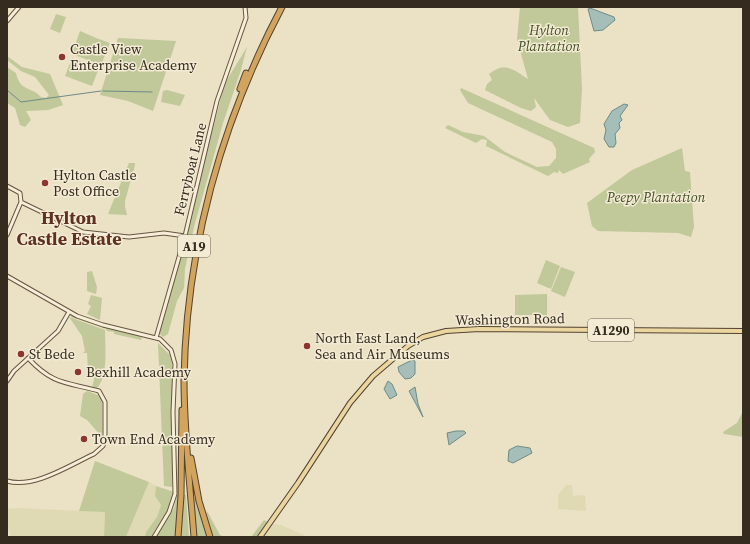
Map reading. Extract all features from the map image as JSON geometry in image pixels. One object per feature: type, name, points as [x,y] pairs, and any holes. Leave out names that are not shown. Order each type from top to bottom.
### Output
[{"type":"highway","name":"A19","points":[[191,537],[182,410],[181,370],[186,301],[200,219],[226,125],[243,80],[278,7]]},
{"type":"highway","name":"A19","points":[[194,537],[184,397],[186,345],[191,287],[210,191],[221,149],[235,109],[257,56],[282,7]]},
{"type":"highway","points":[[184,397],[194,478],[210,537]]},
{"type":"highway","points":[[178,537],[181,496],[182,410]]},
{"type":"main road","name":"Washington Road","points":[[259,537],[287,498],[350,403],[373,376],[412,343],[430,335],[446,331],[479,329],[743,332]]},
{"type":"street","points":[[7,20],[19,7]]},
{"type":"street","points":[[241,7],[246,7]]},
{"type":"street","name":"Ferryboat Lane","points":[[156,338],[185,236],[217,101],[246,18],[246,7]]},
{"type":"street","points":[[7,186],[20,193],[21,202],[7,235]]},
{"type":"street","points":[[21,202],[83,232],[100,232],[129,237],[164,234],[185,236]]},
{"type":"street","points":[[7,276],[69,312],[103,325],[156,338],[164,342],[171,350],[175,364],[173,418],[175,489],[173,504],[154,537]]},
{"type":"street","points":[[7,381],[12,373],[58,331],[69,312]]},
{"type":"street","points":[[7,481],[23,483],[34,481],[98,452],[103,446],[105,438],[105,402],[102,394],[99,391],[68,385],[51,378],[41,371],[28,358]]},
{"type":"shaded area","points":[[149,482],[156,486],[155,496],[161,505],[157,517],[146,532],[145,537],[126,537]]},
{"type":"shaded area","points":[[566,485],[572,485],[573,496],[585,495],[586,511],[558,509],[558,495]]},
{"type":"shaded area","points":[[18,508],[105,512],[104,537],[11,537],[7,524],[7,509]]},
{"type":"shaded area","points":[[272,524],[281,525],[308,537],[263,537]]},
{"type":"green space","name":"Hylton Plantation","points":[[520,7],[578,7],[582,89],[580,123],[568,127],[550,120],[534,98],[536,107],[531,111],[521,108],[485,90],[487,84],[492,80],[489,74],[500,68],[509,68],[528,79],[517,39]]},
{"type":"green space","points":[[56,14],[66,17],[60,33],[50,29]]},
{"type":"green space","points":[[80,31],[96,38],[88,60],[72,54]]},
{"type":"green space","points":[[96,38],[110,43],[101,65],[88,60]]},
{"type":"green space","points":[[118,38],[176,41],[153,111],[128,101],[100,95]]},
{"type":"green space","points":[[247,47],[241,70],[223,123],[194,227],[185,269],[184,288],[177,301],[168,334],[163,337],[159,333],[225,83]]},
{"type":"green space","points":[[7,56],[22,67],[50,74],[63,105],[48,110],[26,111],[31,120],[25,127],[20,125],[15,108],[7,103],[7,67],[16,73],[20,83],[26,88],[41,97],[46,98],[49,95],[35,77],[21,71],[7,60]]},
{"type":"green space","points":[[72,58],[99,68],[92,86],[65,76]]},
{"type":"green space","points":[[461,88],[594,148],[595,152],[589,159],[590,162],[563,174],[559,170],[558,173],[554,172],[548,176],[486,146],[487,140],[482,139],[476,143],[445,128],[448,125],[463,132],[484,136],[505,152],[537,167],[549,166],[556,158],[556,149],[552,142],[468,103],[460,90]]},
{"type":"green space","points":[[167,90],[185,95],[180,106],[161,102],[163,91]]},
{"type":"green space","name":"Peepy Plantation","points":[[682,148],[685,171],[690,172],[694,227],[691,237],[678,233],[598,231],[592,226],[587,203],[632,170]]},
{"type":"green space","points":[[129,163],[135,163],[135,165],[125,201],[127,215],[108,214]]},
{"type":"green space","points":[[546,260],[560,266],[551,289],[537,283]]},
{"type":"green space","points":[[561,267],[575,272],[565,297],[551,291]]},
{"type":"green space","points":[[92,271],[97,287],[96,294],[87,291],[87,272]]},
{"type":"green space","points":[[547,294],[547,315],[515,315],[515,295]]},
{"type":"green space","points":[[91,295],[102,298],[100,320],[87,314],[91,306],[88,304]]},
{"type":"green space","points":[[72,315],[93,323],[140,336],[142,337],[141,340],[114,334],[114,332],[107,331],[106,329],[71,317]]},
{"type":"green space","points":[[69,317],[105,330],[106,353],[104,371],[99,385],[95,389],[92,388],[95,375],[88,370],[87,353],[83,353],[85,351],[82,336]]},
{"type":"green space","points":[[158,343],[170,355],[172,363],[172,487],[164,486]]},
{"type":"green space","points":[[87,391],[98,395],[102,399],[102,437],[87,420],[80,416],[83,394]]},
{"type":"green space","points":[[743,411],[743,437],[724,434],[723,432],[737,423]]},
{"type":"green space","points":[[95,461],[149,482],[126,537],[104,537],[105,512],[79,511]]},
{"type":"green space","points":[[156,486],[174,492],[173,498],[168,510],[151,537],[145,537],[146,532],[157,517],[161,505],[155,496]]},
{"type":"green space","points":[[183,494],[186,495],[189,537],[179,537]]},
{"type":"green space","points":[[177,495],[179,495],[175,537],[156,537],[174,508]]},
{"type":"green space","points":[[193,498],[197,498],[198,509],[208,537],[196,537]]},
{"type":"green space","points":[[207,511],[220,535],[225,537],[213,537],[206,516]]},
{"type":"green space","points":[[264,520],[268,522],[257,537],[251,537]]},
{"type":"water","points":[[590,8],[614,17],[615,20],[603,30],[594,31],[588,9]]},
{"type":"water","points":[[624,104],[628,105],[620,116],[622,120],[619,123],[620,128],[615,134],[616,143],[614,147],[609,147],[604,139],[606,130],[604,124],[612,111]]},
{"type":"water","points":[[412,360],[415,361],[415,374],[411,378],[405,379],[399,372],[398,367]]},
{"type":"water","points":[[388,381],[392,384],[397,395],[390,399],[384,389]]},
{"type":"water","points":[[415,387],[418,404],[423,417],[409,391]]},
{"type":"water","points":[[464,431],[466,433],[449,445],[447,433]]},
{"type":"water","points":[[517,446],[530,448],[532,453],[513,463],[508,461],[509,450]]},
{"type":"waterway","points":[[7,90],[21,102],[101,91]]},
{"type":"waterway","points":[[103,91],[152,92]]},
{"type":"place","name":"Castle View Enterprise Academy","points":[[62,57]]},
{"type":"place","name":"Hylton Castle Post Office","points":[[45,183]]},
{"type":"place","name":"North East Land, Sea and Air Museums","points":[[307,346]]},
{"type":"place","name":"St Bede","points":[[21,354]]},
{"type":"place","name":"Bexhill Academy","points":[[78,372]]},
{"type":"place","name":"Town End Academy","points":[[84,439]]},
{"type":"district","name":"Hylton Castle Estate","points":[[69,228]]}]
